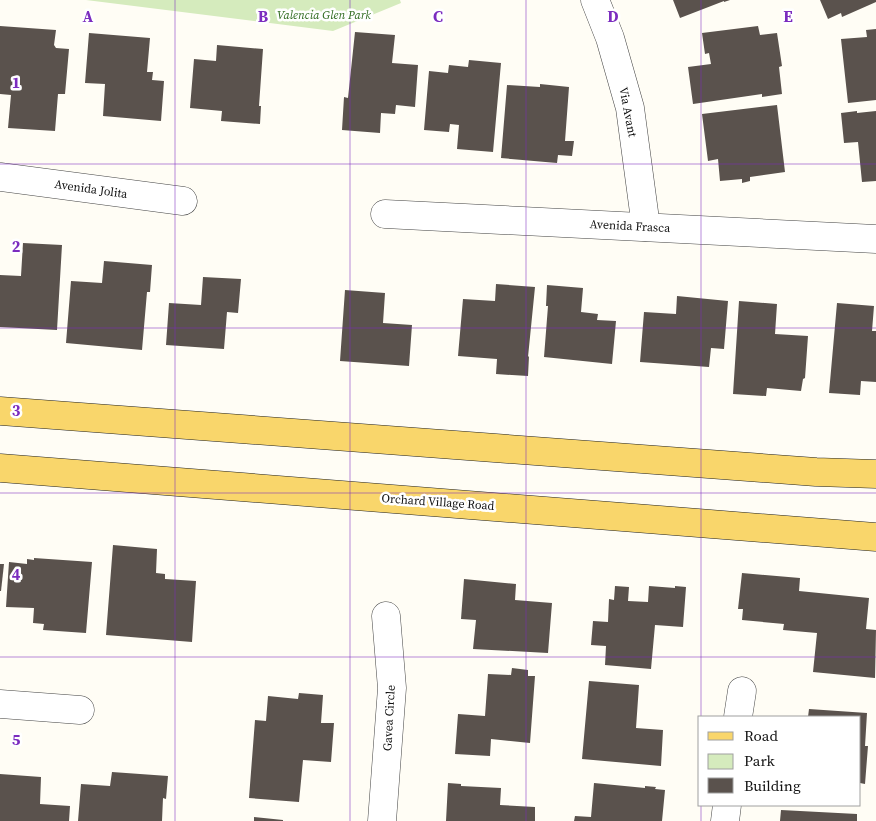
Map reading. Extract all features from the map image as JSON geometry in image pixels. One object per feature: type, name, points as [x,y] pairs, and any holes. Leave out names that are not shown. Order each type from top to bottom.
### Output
[{"type":"main road","points":[[0,411],[816,472],[876,474]]},
{"type":"main road","name":"Orchard Village Road","points":[[0,468],[876,536]]},
{"type":"street","name":"Via Avant","points":[[594,0],[610,38],[630,108],[646,227]]},
{"type":"street","name":"Avenida Jolita","points":[[0,177],[183,201]]},
{"type":"street","name":"Avenida Frasca","points":[[385,214],[876,239]]},
{"type":"street","name":"Gavea Circle","points":[[382,821],[392,688],[386,616]]},
{"type":"street","points":[[738,716],[742,691]]},
{"type":"street","points":[[0,704],[80,710]]},
{"type":"street","points":[[725,821],[727,806]]},
{"type":"green space","name":"Valencia Glen Park","points":[[86,0],[400,0],[401,3],[333,31]]},
{"type":"building","points":[[673,0],[730,0],[680,18]]},
{"type":"building","points":[[820,0],[876,0],[876,2],[842,17],[841,13],[828,19]]},
{"type":"building","points":[[0,26],[56,30],[54,45],[56,48],[69,49],[65,94],[58,94],[55,131],[8,128],[11,95],[0,94]]},
{"type":"building","points":[[758,26],[760,35],[777,33],[782,66],[779,67],[782,94],[762,97],[762,94],[693,104],[688,67],[711,64],[709,53],[705,54],[702,33]]},
{"type":"building","points":[[876,29],[876,100],[848,103],[841,39],[867,37],[866,30]]},
{"type":"building","points":[[355,32],[395,35],[392,63],[418,65],[415,107],[396,105],[395,114],[381,113],[380,133],[342,130],[344,97],[348,98]]},
{"type":"building","points":[[89,33],[150,38],[147,72],[153,72],[152,80],[164,81],[161,121],[103,116],[105,84],[85,83]]},
{"type":"building","points":[[217,45],[263,49],[259,106],[261,106],[260,124],[221,121],[222,111],[190,108],[194,59],[216,61]]},
{"type":"building","points":[[469,60],[501,63],[493,152],[457,149],[459,125],[450,124],[449,132],[424,130],[429,71],[448,73],[449,65],[468,67]]},
{"type":"building","points":[[540,84],[569,87],[565,141],[574,141],[572,156],[558,155],[557,163],[501,158],[507,85],[540,87]]},
{"type":"building","points":[[777,105],[785,172],[750,177],[750,181],[742,183],[742,179],[720,181],[718,159],[708,161],[702,114]]},
{"type":"building","points":[[857,111],[857,113],[876,111],[876,181],[862,182],[858,142],[844,143],[841,113]]},
{"type":"building","points":[[23,243],[62,245],[57,330],[0,327],[0,275],[21,276]]},
{"type":"building","points":[[104,261],[152,265],[150,292],[147,292],[142,350],[66,343],[71,281],[102,283]]},
{"type":"building","points":[[203,277],[241,279],[238,313],[227,312],[224,349],[166,345],[169,303],[201,305]]},
{"type":"building","points":[[496,284],[535,287],[528,376],[496,374],[497,359],[458,356],[463,299],[495,301]]},
{"type":"building","points":[[547,285],[583,288],[581,312],[598,314],[597,320],[616,321],[612,364],[544,357],[548,306],[546,306]]},
{"type":"building","points":[[345,290],[385,293],[383,323],[412,325],[409,366],[340,361]]},
{"type":"building","points":[[677,296],[728,301],[724,349],[711,348],[709,367],[640,362],[644,312],[676,314]]},
{"type":"building","points":[[739,301],[777,304],[775,334],[808,336],[805,378],[803,379],[801,391],[767,388],[766,396],[733,394]]},
{"type":"building","points":[[837,303],[874,306],[872,331],[876,331],[876,382],[861,381],[860,395],[829,393]]},
{"type":"building","points":[[113,545],[157,549],[156,573],[165,574],[165,579],[196,581],[192,642],[106,635]]},
{"type":"building","points":[[34,558],[92,562],[86,633],[43,630],[44,624],[33,623],[34,608],[6,607],[9,562],[27,564],[27,559],[34,560]]},
{"type":"building","points":[[0,564],[4,564],[1,591],[0,591]]},
{"type":"building","points":[[742,573],[800,578],[799,591],[869,598],[866,629],[876,630],[875,678],[813,672],[817,633],[783,630],[784,624],[742,620],[743,609],[738,609]]},
{"type":"building","points":[[464,579],[516,584],[515,600],[552,603],[548,653],[473,649],[476,620],[461,619]]},
{"type":"building","points":[[615,586],[629,587],[628,601],[648,602],[649,586],[686,587],[683,627],[655,625],[651,669],[605,665],[606,646],[591,645],[593,621],[608,622],[609,599],[614,600]]},
{"type":"building","points":[[512,668],[528,670],[528,676],[535,676],[530,743],[491,739],[490,756],[455,754],[458,714],[485,716],[488,674],[511,675]]},
{"type":"building","points":[[589,681],[639,685],[636,728],[663,730],[661,766],[582,759]]},
{"type":"building","points":[[299,693],[323,695],[321,723],[334,723],[331,762],[303,760],[299,802],[249,798],[255,720],[266,721],[268,696],[298,699]]},
{"type":"building","points":[[809,709],[867,713],[865,746],[868,746],[865,784],[861,783],[861,716],[808,716]]},
{"type":"building","points":[[112,772],[168,776],[166,799],[163,798],[162,821],[78,821],[81,784],[110,786]]},
{"type":"building","points":[[0,774],[41,777],[40,804],[70,806],[69,821],[0,821]]},
{"type":"building","points":[[448,783],[461,784],[461,786],[501,788],[500,805],[535,807],[535,821],[446,821]]},
{"type":"building","points":[[594,783],[645,788],[645,786],[656,787],[655,789],[665,790],[662,821],[574,821],[575,816],[591,817]]},
{"type":"building","points":[[781,810],[857,814],[857,821],[780,821]]},
{"type":"building","points":[[254,817],[283,820],[283,821],[254,821]]}]
